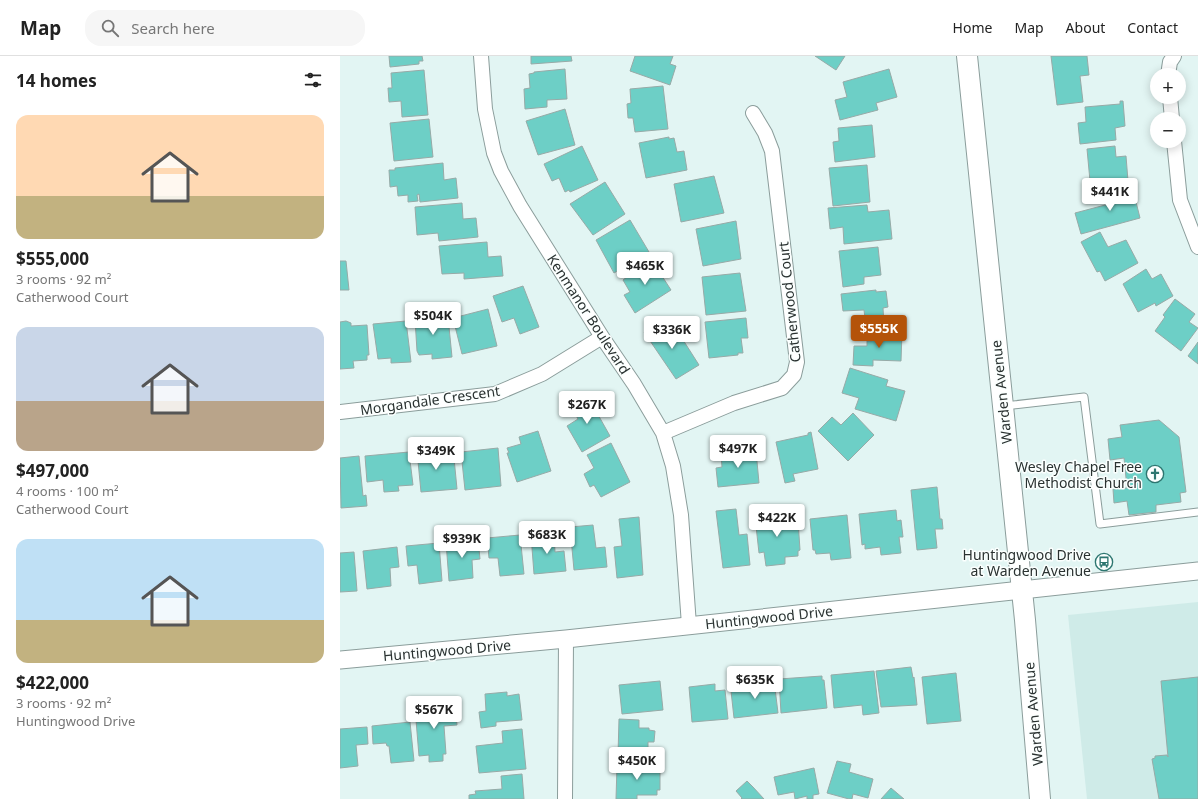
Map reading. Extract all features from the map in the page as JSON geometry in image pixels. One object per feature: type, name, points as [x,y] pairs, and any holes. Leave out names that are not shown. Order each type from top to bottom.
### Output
[{"type":"main road","name":"Warden Avenue","points":[[967,56],[1022,591],[1040,799]]},
{"type":"street","name":"Kenmanor Boulevard","points":[[480,56],[485,109],[494,153],[501,171],[520,206],[602,337],[634,384],[663,433],[673,466],[681,515],[689,625]]},
{"type":"street","points":[[1169,68],[1170,62],[1174,56]]},
{"type":"street","name":"Catherwood Court","points":[[663,433],[734,403],[782,388],[794,375],[797,362],[772,151],[765,133],[753,113]]},
{"type":"street","points":[[1175,148],[1180,200],[1198,247]]},
{"type":"street","name":"Morgandale Crescent","points":[[340,412],[495,394],[542,374],[602,337]]},
{"type":"street","name":"Huntingwood Drive","points":[[340,660],[566,639],[1198,571]]},
{"type":"street","points":[[566,639],[566,799]]},
{"type":"lane","points":[[1002,406],[1084,397],[1100,524],[1198,512]]},
{"type":"shaded area","points":[[1198,602],[1198,799],[1087,799],[1068,615]]},
{"type":"building","points":[[389,56],[422,56],[423,61],[419,61],[419,64],[390,67]]},
{"type":"building","points":[[531,56],[571,56],[572,61],[531,64]]},
{"type":"building","points":[[635,56],[673,56],[670,64],[676,66],[670,85],[630,71]]},
{"type":"building","points":[[815,56],[845,56],[836,70]]},
{"type":"building","points":[[1051,56],[1087,56],[1089,75],[1080,76],[1083,102],[1057,105]]},
{"type":"building","points":[[565,69],[567,99],[547,100],[547,107],[525,109],[524,89],[530,88],[529,74],[534,72]]},
{"type":"building","points":[[889,69],[897,97],[876,103],[878,110],[840,120],[835,100],[847,97],[843,82]]},
{"type":"building","points":[[424,70],[428,115],[402,117],[401,101],[389,102],[388,88],[392,88],[391,73]]},
{"type":"building","points":[[663,86],[668,129],[635,132],[633,118],[628,118],[627,104],[631,103],[630,89]]},
{"type":"building","points":[[1120,101],[1123,101],[1125,126],[1115,128],[1116,140],[1080,144],[1078,123],[1086,122],[1085,107],[1120,104]]},
{"type":"building","points":[[565,109],[575,145],[538,155],[526,121]]},
{"type":"building","points":[[429,119],[433,157],[394,161],[390,123]]},
{"type":"building","points":[[872,125],[875,157],[835,162],[833,142],[839,141],[838,128]]},
{"type":"building","points":[[669,137],[669,139],[674,138],[677,152],[684,151],[687,170],[646,178],[639,143]]},
{"type":"building","points":[[582,146],[598,180],[570,192],[569,190],[565,192],[559,178],[552,181],[544,164]]},
{"type":"building","points":[[1115,146],[1116,157],[1126,156],[1128,181],[1108,183],[1107,180],[1090,181],[1087,149]]},
{"type":"building","points":[[443,163],[444,180],[456,178],[458,198],[420,202],[419,194],[417,195],[418,201],[408,202],[408,195],[398,196],[397,186],[390,187],[389,170],[395,170],[395,168]]},
{"type":"building","points":[[867,165],[870,202],[833,206],[829,168]]},
{"type":"building","points":[[714,176],[724,213],[681,222],[674,184]]},
{"type":"building","points":[[605,182],[625,214],[593,235],[570,204]]},
{"type":"building","points":[[1128,189],[1129,191],[1133,190],[1140,218],[1081,234],[1075,213],[1109,204],[1106,195]]},
{"type":"building","points":[[462,203],[463,219],[476,218],[478,237],[439,241],[438,233],[417,235],[415,207]]},
{"type":"building","points":[[867,205],[868,212],[889,210],[892,239],[844,244],[843,227],[830,229],[828,208]]},
{"type":"building","points":[[630,220],[649,252],[614,273],[596,240]]},
{"type":"building","points":[[736,221],[741,259],[703,266],[696,229]]},
{"type":"building","points":[[1100,232],[1108,247],[1126,240],[1138,263],[1105,281],[1100,271],[1097,272],[1081,242]]},
{"type":"building","points":[[487,242],[488,257],[501,256],[503,276],[464,279],[464,273],[442,274],[439,246]]},
{"type":"building","points":[[878,247],[881,275],[864,277],[864,284],[843,287],[839,251]]},
{"type":"building","points":[[651,259],[671,290],[635,313],[624,295],[630,292],[623,280],[627,277],[625,275]]},
{"type":"building","points":[[340,261],[346,261],[349,290],[340,290]]},
{"type":"building","points":[[1146,269],[1152,279],[1161,274],[1173,296],[1156,306],[1155,303],[1138,312],[1123,284]]},
{"type":"building","points":[[740,273],[746,311],[706,315],[702,277]]},
{"type":"building","points":[[523,286],[539,327],[520,334],[514,318],[502,322],[493,296]]},
{"type":"building","points":[[876,290],[876,292],[886,291],[888,307],[883,308],[884,324],[866,326],[864,310],[843,311],[841,294]]},
{"type":"building","points":[[1175,299],[1195,314],[1189,322],[1198,328],[1181,351],[1155,331],[1165,317],[1163,315]]},
{"type":"building","points":[[488,309],[497,346],[462,354],[453,318]]},
{"type":"building","points":[[437,310],[438,318],[448,317],[452,357],[432,359],[432,354],[419,355],[417,351],[415,319],[423,319],[423,311]]},
{"type":"building","points":[[746,318],[748,338],[741,338],[743,353],[738,353],[738,355],[709,358],[705,322]]},
{"type":"building","points":[[346,321],[351,323],[351,326],[367,325],[369,355],[367,355],[367,360],[353,361],[354,368],[340,369],[340,322]]},
{"type":"building","points":[[406,321],[411,362],[391,363],[391,358],[378,359],[373,324]]},
{"type":"building","points":[[661,321],[671,336],[678,332],[699,365],[676,379],[644,332]]},
{"type":"building","points":[[872,330],[902,332],[901,361],[873,360],[873,366],[853,365],[854,346],[867,346],[867,341],[872,341]]},
{"type":"building","points":[[1198,342],[1198,364],[1188,356]]},
{"type":"building","points":[[850,368],[888,380],[886,386],[905,391],[896,421],[855,409],[859,398],[842,393]]},
{"type":"building","points":[[587,395],[610,436],[582,452],[567,426],[578,419],[570,405]]},
{"type":"building","points":[[853,413],[874,435],[848,461],[818,431],[832,417],[841,425]]},
{"type":"building","name":"Wesley Chapel Free Methodist Church","points":[[1159,420],[1179,437],[1186,492],[1180,493],[1181,502],[1156,505],[1156,512],[1129,515],[1127,501],[1114,503],[1113,489],[1127,488],[1124,458],[1110,460],[1108,439],[1122,437],[1120,425]]},
{"type":"building","points":[[538,431],[551,471],[517,482],[507,453],[509,453],[507,448],[521,444],[519,437]]},
{"type":"building","points":[[811,432],[818,469],[793,474],[795,481],[785,483],[776,442],[808,435],[808,433]]},
{"type":"building","points":[[611,443],[630,482],[601,497],[594,485],[590,487],[584,474],[594,468],[587,455]]},
{"type":"building","points":[[498,448],[501,486],[465,490],[461,452]]},
{"type":"building","points":[[437,449],[437,455],[452,454],[452,458],[454,458],[457,489],[421,492],[417,451]]},
{"type":"building","points":[[756,451],[759,483],[718,487],[716,468],[722,467],[721,454]]},
{"type":"building","points":[[409,452],[413,485],[398,486],[399,491],[384,492],[383,480],[367,482],[365,456]]},
{"type":"building","points":[[359,456],[363,496],[366,495],[367,506],[341,508],[340,458]]},
{"type":"building","points":[[937,487],[940,519],[942,519],[943,529],[935,529],[937,548],[917,550],[911,490]]},
{"type":"building","points":[[736,509],[739,535],[747,534],[750,565],[723,568],[716,511]]},
{"type":"building","points":[[896,510],[897,521],[901,520],[903,537],[899,537],[901,553],[881,555],[880,547],[865,549],[865,544],[862,545],[859,514]]},
{"type":"building","points":[[785,514],[786,521],[798,520],[800,550],[798,551],[798,556],[785,557],[785,564],[766,566],[764,552],[759,553],[755,517]]},
{"type":"building","points":[[847,515],[851,558],[831,560],[830,553],[816,554],[815,550],[813,550],[810,519]]},
{"type":"building","points":[[639,517],[643,575],[617,578],[614,547],[622,546],[619,519]]},
{"type":"building","points":[[593,525],[596,548],[605,547],[607,567],[574,570],[570,527]]},
{"type":"building","points":[[554,533],[555,552],[564,551],[566,571],[534,574],[531,535]]},
{"type":"building","points":[[520,535],[524,574],[500,576],[498,558],[489,558],[487,538]]},
{"type":"building","points":[[478,539],[480,559],[472,560],[473,578],[449,581],[446,542]]},
{"type":"building","points":[[439,543],[442,581],[419,584],[417,565],[408,566],[406,546]]},
{"type":"building","points":[[397,547],[399,567],[390,568],[391,586],[367,589],[363,551]]},
{"type":"building","points":[[354,552],[357,591],[340,592],[340,553]]},
{"type":"building","points":[[911,667],[913,678],[914,677],[917,705],[881,707],[876,671]]},
{"type":"building","points":[[874,671],[879,713],[863,715],[862,705],[834,708],[831,675]]},
{"type":"building","points":[[956,673],[961,721],[927,724],[922,677]]},
{"type":"building","points":[[822,676],[822,680],[824,680],[827,708],[781,713],[779,679]]},
{"type":"building","points":[[1198,677],[1198,799],[1159,799],[1152,759],[1155,758],[1155,756],[1167,755],[1168,757],[1161,681]]},
{"type":"building","points":[[774,680],[778,713],[734,718],[731,691],[747,689],[747,683]]},
{"type":"building","points":[[660,681],[663,710],[622,714],[619,685]]},
{"type":"building","points":[[715,684],[715,691],[725,690],[728,719],[692,722],[689,687]]},
{"type":"building","points":[[507,692],[507,696],[519,694],[522,720],[496,722],[496,726],[481,728],[479,712],[486,711],[485,694]]},
{"type":"building","points":[[455,705],[457,725],[444,726],[446,754],[443,754],[443,761],[429,762],[429,755],[419,756],[415,708]]},
{"type":"building","points":[[619,719],[639,720],[639,728],[649,728],[649,730],[655,731],[654,742],[648,742],[648,757],[618,755]]},
{"type":"building","points":[[410,722],[414,761],[391,763],[389,746],[387,746],[386,743],[373,744],[372,726]]},
{"type":"building","points":[[367,727],[368,744],[356,745],[358,766],[340,768],[340,729]]},
{"type":"building","points":[[522,729],[526,769],[479,773],[476,746],[503,743],[502,731]]},
{"type":"building","points":[[837,761],[851,764],[849,772],[873,779],[868,798],[853,794],[852,799],[849,799],[827,793]]},
{"type":"building","points":[[617,766],[660,766],[660,790],[657,790],[657,795],[637,795],[637,799],[616,799]]},
{"type":"building","points":[[814,768],[819,794],[813,795],[813,799],[807,799],[807,796],[795,799],[794,792],[778,795],[774,777]]},
{"type":"building","points":[[522,774],[524,799],[469,799],[469,795],[476,794],[475,791],[502,789],[501,776]]},
{"type":"building","points":[[747,781],[764,799],[741,799],[742,798],[736,791]]},
{"type":"building","points":[[891,788],[904,799],[881,799]]},
{"type":"place","name":"Wesley Chapel Free Methodist Church","points":[[1155,474]]},
{"type":"place","name":"Huntingwood Drive at Warden Avenue","points":[[1104,562]]}]
